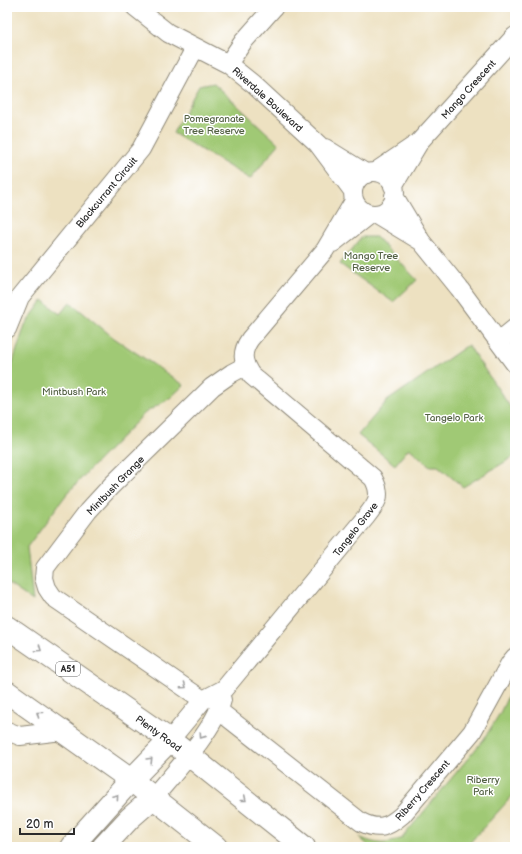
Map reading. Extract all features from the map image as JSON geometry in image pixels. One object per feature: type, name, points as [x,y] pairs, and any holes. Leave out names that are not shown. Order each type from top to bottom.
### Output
[{"type":"main road","name":"Plenty Road","points":[[7,626],[170,740],[304,847]]},
{"type":"main road","points":[[7,692],[154,797],[216,847]]},
{"type":"main road","points":[[71,847],[131,780],[170,740]]},
{"type":"main road","points":[[103,847],[130,818],[154,797]]},
{"type":"street","name":"Riverdale Boulevard","points":[[135,7],[163,29],[195,48],[228,64],[253,84],[318,144],[353,196]]},
{"type":"street","points":[[228,64],[243,42],[274,7]]},
{"type":"street","name":"Mango Crescent","points":[[394,191],[420,141],[515,36]]},
{"type":"street","name":"Blackcurrant Circuit","points":[[7,329],[20,297],[141,149],[195,48]]},
{"type":"street","name":"Mango Crescent","points":[[371,173],[420,141]]},
{"type":"street","name":"Riverdale Boulevard","points":[[318,144],[371,173]]},
{"type":"street","points":[[325,250],[353,196],[358,180],[371,173],[386,177],[421,241],[499,341],[515,364]]},
{"type":"street","points":[[245,366],[244,348],[250,338],[325,250],[373,214],[388,208],[394,191]]},
{"type":"street","points":[[353,196],[358,207],[421,241]]},
{"type":"street","points":[[499,341],[515,328]]},
{"type":"street","name":"Mintbush Grange","points":[[203,700],[54,597],[47,588],[44,578],[45,568],[64,541],[111,486],[212,387],[245,366]]},
{"type":"street","name":"Tangelo Grove","points":[[170,740],[203,700],[224,689],[376,505],[378,497],[378,487],[369,474],[251,375],[245,366]]},
{"type":"street","name":"Riberry Crescent","points":[[218,710],[361,822],[370,827],[378,828],[393,822],[402,815],[472,732],[510,662],[515,657]]},
{"type":"street","name":"Tangelo Grove","points":[[154,797],[188,755],[218,710],[224,689]]},
{"type":"street","points":[[7,731],[20,736],[62,731]]},
{"type":"green space","name":"Pomegranate Tree Reserve","points":[[213,83],[279,144],[250,179],[173,133],[199,86]]},
{"type":"green space","name":"Mango Tree Reserve","points":[[362,237],[376,237],[417,280],[393,302],[340,264]]},
{"type":"green space","name":"Mintbush Park","points":[[43,300],[60,314],[70,302],[114,338],[184,385],[170,398],[145,413],[88,471],[66,495],[27,547],[33,601],[7,583],[7,380],[25,325]]},
{"type":"green space","name":"Tangelo Park","points":[[468,345],[515,414],[515,456],[463,487],[438,466],[430,466],[409,448],[395,465],[358,435],[387,401]]},
{"type":"green space","name":"Riberry Park","points":[[515,681],[515,793],[466,847],[370,847],[359,837],[375,843],[396,841],[402,838],[484,739],[500,713]]}]
